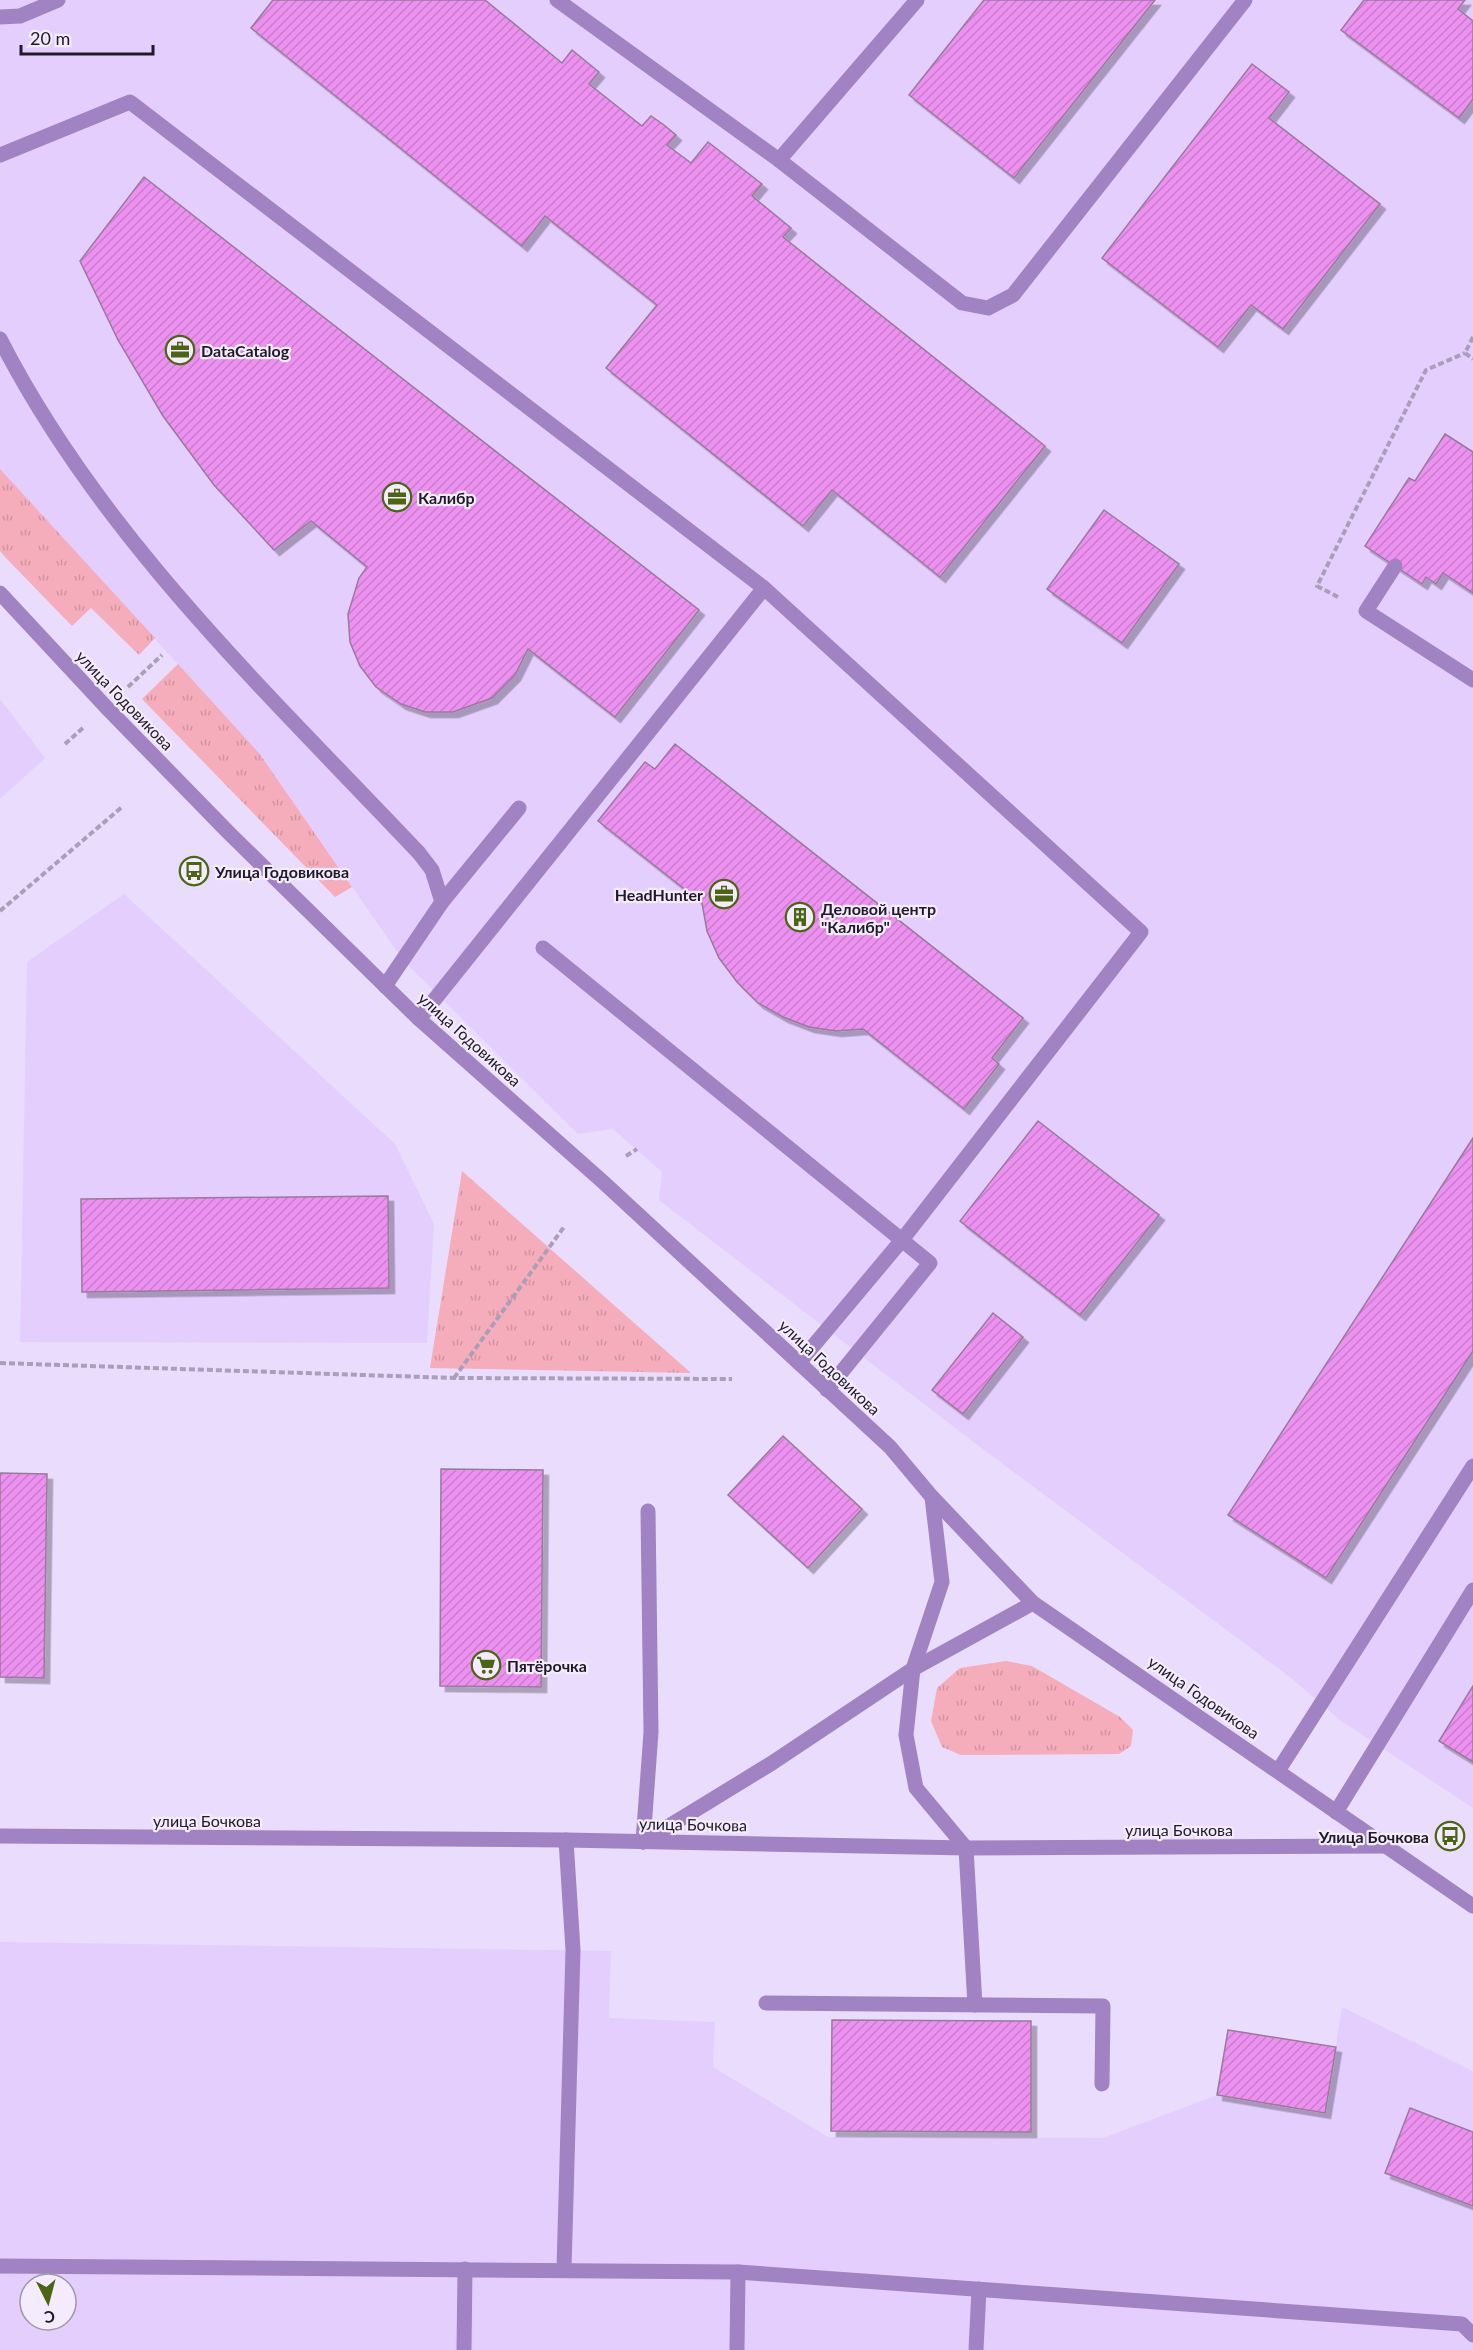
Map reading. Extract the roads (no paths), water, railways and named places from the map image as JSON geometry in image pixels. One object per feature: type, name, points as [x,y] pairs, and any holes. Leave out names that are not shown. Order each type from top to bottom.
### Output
[{"type":"street","points":[[0,17],[20,16],[58,0]]},
{"type":"street","points":[[557,0],[779,160],[962,303],[988,308],[1013,296],[1245,0]]},
{"type":"street","points":[[779,160],[916,0]]},
{"type":"street","points":[[0,155],[130,102],[764,588],[1141,932],[902,1240],[799,1364]]},
{"type":"street","points":[[0,339],[15,369],[89,485],[197,617],[419,853],[432,870],[442,902]]},
{"type":"street","points":[[1395,566],[1366,611],[1473,680]]},
{"type":"street","points":[[419,1019],[764,588]]},
{"type":"street","name":"улица Годовикова","points":[[0,592],[106,707],[385,986],[419,1019],[602,1181],[890,1447],[932,1497],[1033,1603],[1473,1905]]},
{"type":"street","points":[[385,986],[442,902],[519,808]]},
{"type":"street","points":[[543,948],[930,1263],[828,1390]]},
{"type":"street","points":[[1278,1771],[1473,1466]]},
{"type":"street","points":[[932,1497],[942,1582],[913,1669],[906,1735],[916,1788],[966,1848],[975,2005]]},
{"type":"street","points":[[643,1842],[651,1732],[648,1511]]},
{"type":"street","points":[[1336,1812],[1473,1590]]},
{"type":"street","points":[[643,1842],[772,1763],[913,1669],[1033,1603]]},
{"type":"street","name":"улица Бочкова","points":[[0,1836],[566,1840],[966,1848],[1386,1846]]},
{"type":"street","points":[[564,2269],[573,1950],[566,1840]]},
{"type":"street","points":[[766,2003],[1103,2006],[1102,2084]]},
{"type":"street","points":[[0,2266],[738,2272],[1462,2324],[1473,2335]]},
{"type":"street","points":[[464,2350],[465,2268]]},
{"type":"street","points":[[737,2350],[738,2272]]},
{"type":"street","points":[[976,2350],[979,2289]]},
{"type":"place","name":"DataCatalog","points":[[180,350]]},
{"type":"place","name":"Калибр","points":[[397,497]]},
{"type":"place","name":"Улица Годовикова","points":[[194,871]]},
{"type":"place","name":"HeadHunter","points":[[724,894]]},
{"type":"place","name":"Деловой центр \"Калибр\"","points":[[800,917]]},
{"type":"place","name":"Пятёрочка","points":[[486,1665]]},
{"type":"place","name":"Улица Бочкова","points":[[1450,1836]]}]
